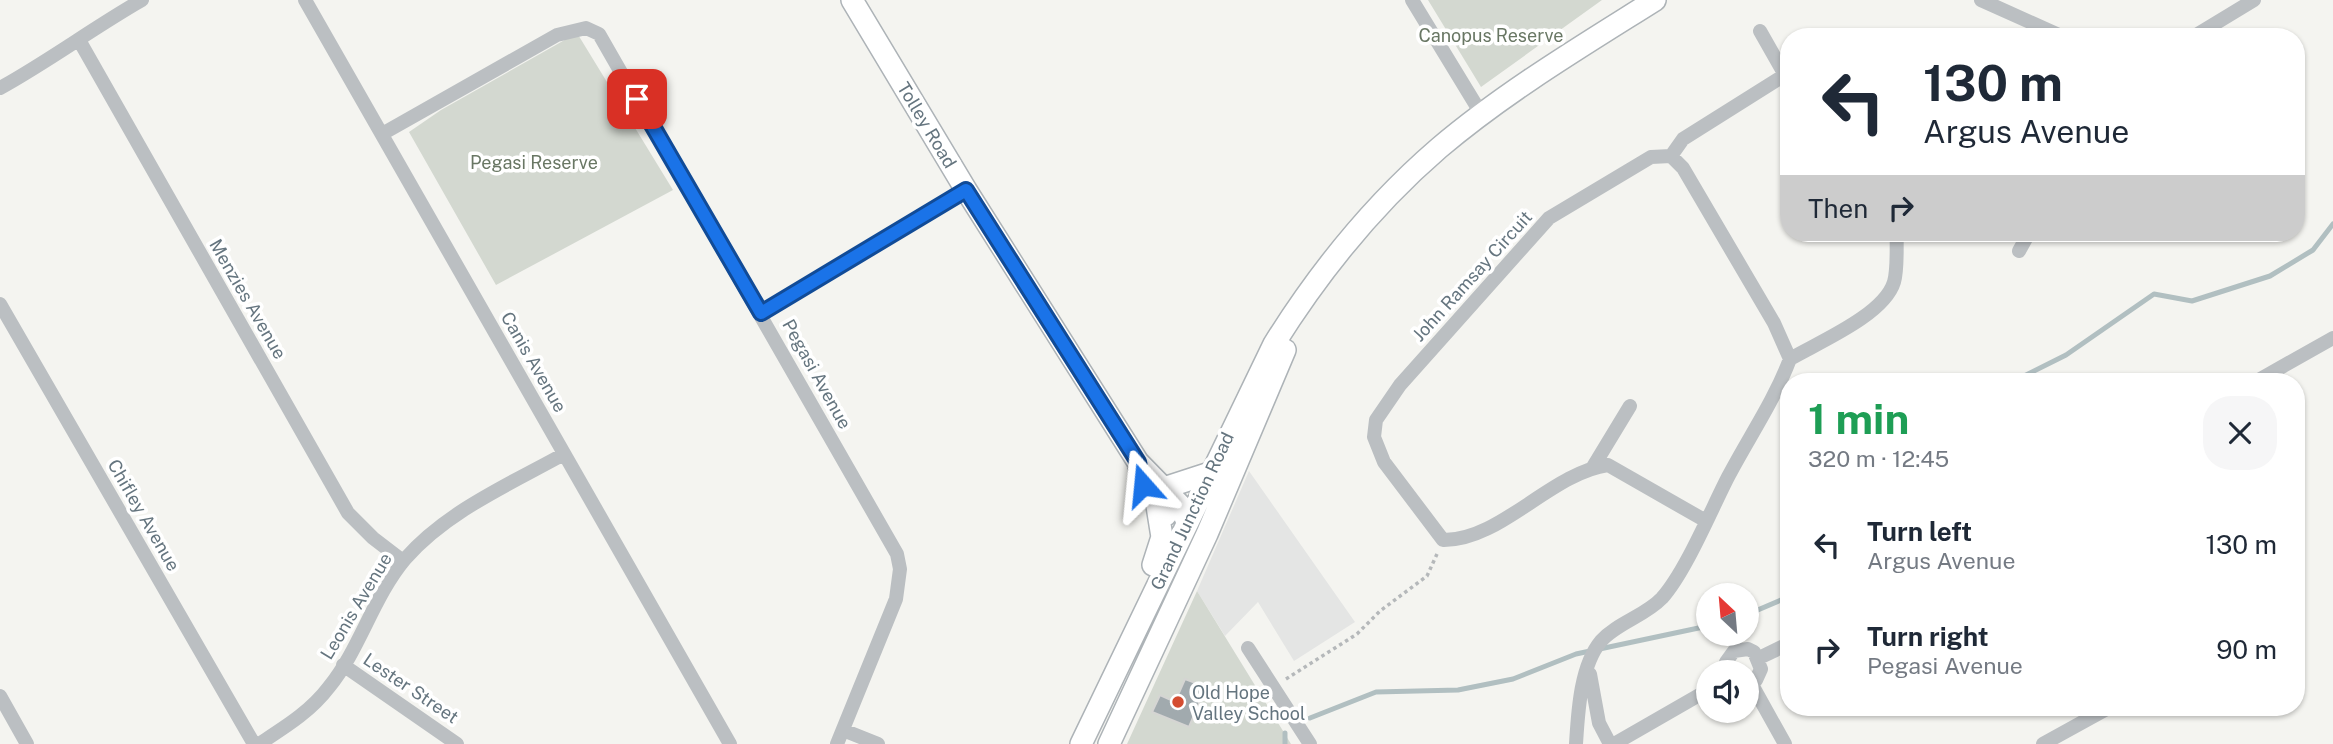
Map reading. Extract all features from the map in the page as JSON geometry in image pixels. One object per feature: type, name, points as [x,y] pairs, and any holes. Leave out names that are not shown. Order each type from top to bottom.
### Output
[{"type":"main road","name":"Tolley Road","points":[[852,0],[966,190],[1176,522],[1187,522],[1207,534]]},
{"type":"main road","name":"Grand Junction Road","points":[[1081,744],[1274,344],[1350,237],[1396,188],[1482,115],[1655,0]]},
{"type":"main road","name":"Grand Junction Road","points":[[1109,744],[1207,534],[1315,285]]},
{"type":"main road","points":[[1108,687],[1110,663],[1161,546],[1161,497],[1210,473]]},
{"type":"street","points":[[0,88],[57,56],[142,0]]},
{"type":"street","name":"Canis Avenue","points":[[304,0],[730,744]]},
{"type":"street","points":[[1412,0],[1482,115]]},
{"type":"street","points":[[1981,0],[2043,28]]},
{"type":"street","points":[[2208,28],[2254,0]]},
{"type":"street","name":"Pegasi Avenue","points":[[382,134],[557,36],[586,28],[599,34],[761,313],[888,540],[900,569],[896,599],[837,744]]},
{"type":"street","points":[[1760,31],[1780,63]]},
{"type":"street","name":"Menzies Avenue","points":[[79,40],[348,513],[373,538],[403,561]]},
{"type":"street","points":[[1780,78],[1683,139],[1671,156],[1683,168],[1774,323],[1790,359]]},
{"type":"street","name":"John Ramsay Circuit","points":[[1443,540],[1384,462],[1374,437],[1376,420],[1400,385],[1549,218],[1651,158],[1671,156]]},
{"type":"street","points":[[761,313],[966,190]]},
{"type":"street","points":[[1785,373],[1790,359],[1852,324],[1884,300],[1894,281],[1896,242]]},
{"type":"street","points":[[2019,251],[2024,242]]},
{"type":"street","name":"Chifley Avenue","points":[[2,313],[254,744]]},
{"type":"street","points":[[2271,373],[2333,338]]},
{"type":"street","points":[[1576,744],[1581,695],[1590,664],[1601,642],[1661,599],[1780,386]]},
{"type":"street","points":[[1593,467],[1630,406]]},
{"type":"street","name":"Leonis Avenue","points":[[259,744],[309,710],[343,665],[403,561],[427,537],[456,515],[564,454]]},
{"type":"street","points":[[1443,540],[1456,541],[1485,528],[1593,467],[1608,465],[1706,521]]},
{"type":"street","points":[[1248,648],[1310,744]]},
{"type":"street","points":[[1759,658],[1780,648]]},
{"type":"street","points":[[1727,660],[1734,651],[1748,649],[1759,658],[1759,672]]},
{"type":"street","points":[[1590,664],[1599,723],[1612,744],[1696,697]]},
{"type":"street","name":"Lester Street","points":[[343,665],[457,744]]},
{"type":"street","points":[[0,696],[27,744]]},
{"type":"street","points":[[1759,701],[1785,744]]},
{"type":"street","points":[[2043,744],[2094,716]]},
{"type":"street","points":[[843,730],[878,744]]},
{"type":"path","points":[[1273,687],[1357,634],[1380,611],[1427,576],[1443,540]]},
{"type":"shaded area","points":[[1249,471],[1355,622],[1294,661],[1258,602],[1225,636],[1197,591]]},
{"type":"green space","name":"Canopus Reserve","points":[[1428,0],[1602,0],[1481,87]]},
{"type":"green space","name":"Pegasi Reserve","points":[[577,33],[673,190],[496,285],[409,132],[441,110]]},
{"type":"green space","points":[[1197,591],[1291,744],[1127,744]]},
{"type":"building","name":"Old Hope Valley School","points":[[1185,679],[1206,687],[1189,727],[1152,712],[1160,695],[1175,702]]},
{"type":"waterway","points":[[2030,373],[2066,355],[2154,294],[2192,301],[2270,276],[2313,250],[2333,224]]},
{"type":"waterway","points":[[1759,609],[1780,600]]},
{"type":"waterway","points":[[1310,718],[1376,692],[1458,690],[1513,679],[1576,654],[1696,629]]},
{"type":"waterway","points":[[1285,733],[1285,744]]},
{"type":"place","name":"Old Hope Valley School","points":[[1178,702]]},
{"type":"route","points":[[637,99],[761,313],[966,190],[1138,462],[1143,485]]}]
